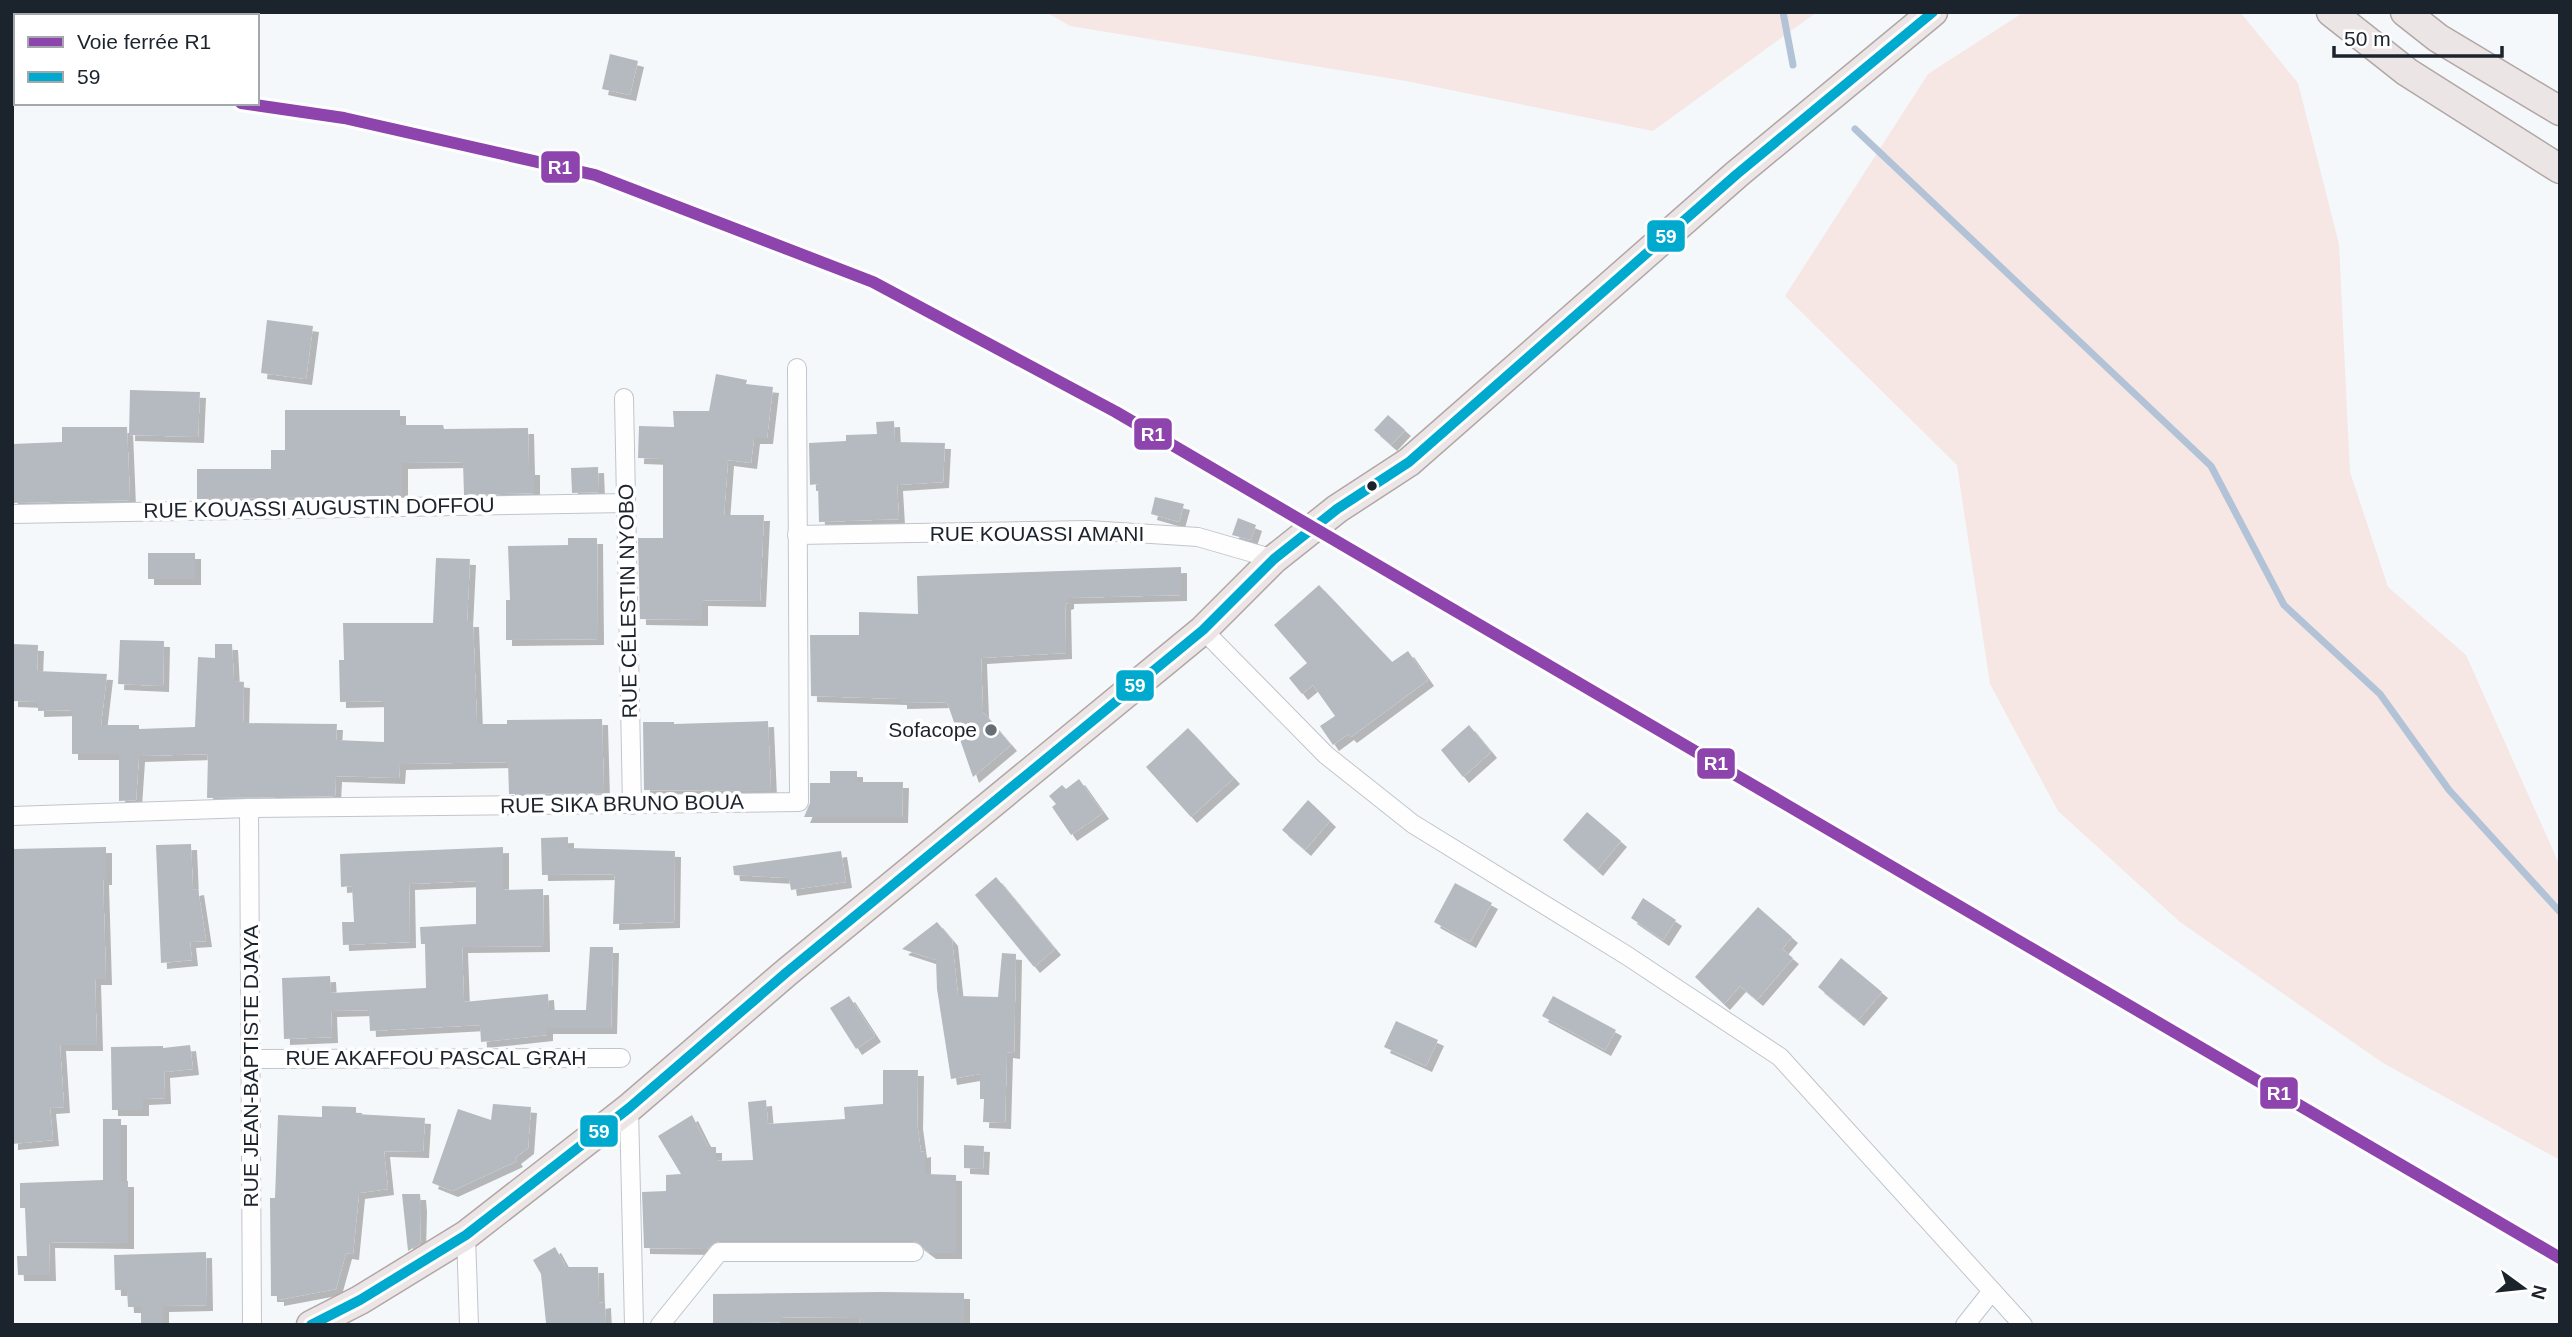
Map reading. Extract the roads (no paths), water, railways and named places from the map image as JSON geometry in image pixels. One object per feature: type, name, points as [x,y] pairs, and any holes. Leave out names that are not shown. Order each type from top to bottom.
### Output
[{"type":"main road","points":[[312,1325],[360,1300],[466,1235],[629,1108],[787,972],[1203,630],[1282,554],[1337,509],[1409,462],[1737,174],[1933,12]]},
{"type":"main road","points":[[2331,12],[2407,72],[2560,169]]},
{"type":"main road","points":[[2406,12],[2438,38],[2560,111]]},
{"type":"street","name":"RUE SIKA BRUNO BOUA","points":[[12,816],[249,808],[799,802],[797,368]]},
{"type":"street","name":"RUE CÉLESTIN NYOBO","points":[[624,398],[632,805]]},
{"type":"street","name":"RUE KOUASSI AUGUSTIN DOFFOU","points":[[12,514],[626,503]]},
{"type":"street","name":"RUE KOUASSI AMANI","points":[[797,535],[1088,530],[1199,537],[1282,554]]},
{"type":"street","points":[[1203,630],[1326,755],[1413,824],[1626,955],[1780,1058],[2023,1325]]},
{"type":"street","name":"RUE JEAN-BAPTISTE DJAYA","points":[[249,808],[252,1325]]},
{"type":"street","name":"RUE AKAFFOU PASCAL GRAH","points":[[251,1059],[621,1058]]},
{"type":"street","points":[[629,1108],[634,1325]]},
{"type":"street","points":[[466,1235],[469,1325]]},
{"type":"street","points":[[660,1325],[719,1252],[914,1252]]},
{"type":"street","points":[[1965,1325],[1992,1291]]},
{"type":"waterway","points":[[1783,12],[1793,65]]},
{"type":"waterway","points":[[1855,129],[2211,466],[2284,605],[2380,694],[2449,790],[2560,912]]},
{"type":"rail line","name":"R1","points":[[255,105],[344,118],[595,175],[873,282],[1116,412],[2560,1258]]},
{"type":"place","name":"Sofacope","points":[[991,730]]}]
